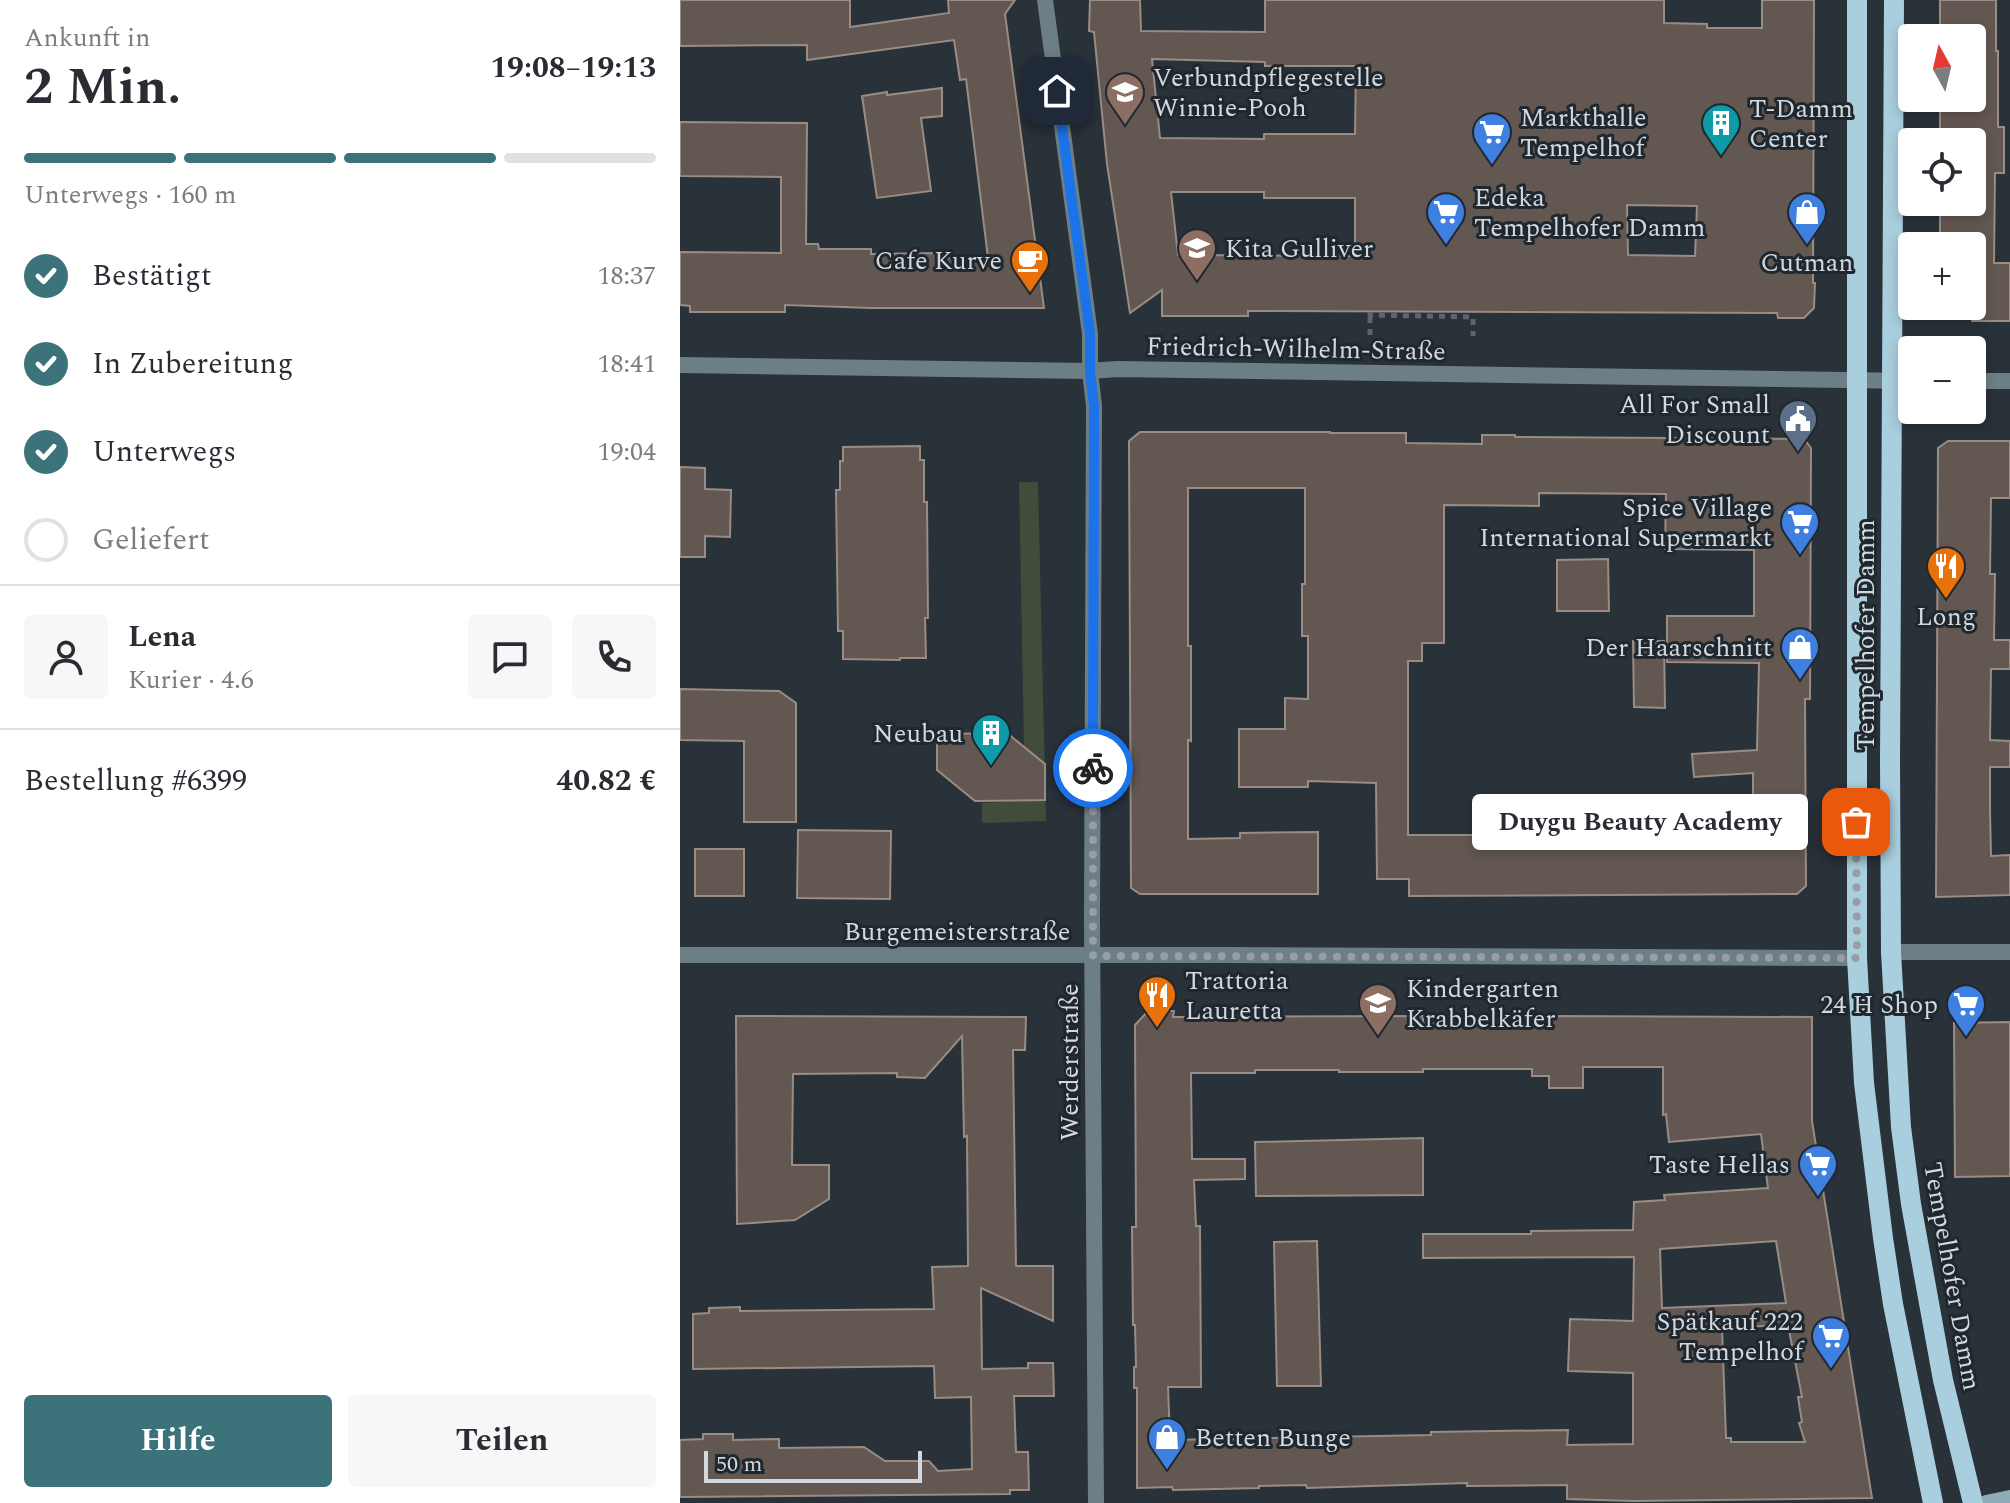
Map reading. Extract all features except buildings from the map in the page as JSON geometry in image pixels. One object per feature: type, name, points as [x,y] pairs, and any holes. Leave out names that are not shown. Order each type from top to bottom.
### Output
[{"type":"main road","name":"Tempelhofer Damm","points":[[1857,0],[1857,958],[1864,1083],[1883,1238],[1893,1304],[1933,1503]]},
{"type":"main road","name":"Tempelhofer Damm","points":[[1894,0],[1901,336]]},
{"type":"main road","name":"Tempelhofer Damm","points":[[1901,424],[1891,952],[1900,1112],[1911,1204],[1943,1380],[1973,1503]]},
{"type":"street","name":"Werderstraße","points":[[1045,0],[1090,334],[1094,406],[1096,1503]]},
{"type":"street","name":"Friedrich-Wilhelm-Straße","points":[[680,365],[1898,381]]},
{"type":"street","points":[[1986,381],[2010,381]]},
{"type":"street","points":[[1891,952],[2010,952]]},
{"type":"street","name":"Burgemeisterstraße","points":[[680,955],[1857,958]]},
{"type":"street","points":[[1986,1503],[2010,1498]]},
{"type":"path","points":[[1814,109],[1822,108]]},
{"type":"path","points":[[1370,335],[1370,314],[1473,317],[1473,336]]},
{"type":"green space","points":[[1019,482],[1038,482],[1046,821],[982,823],[982,803],[1025,801]]},
{"type":"way so far","points":[[1093,768],[1093,956],[1857,958],[1856,822]]},
{"type":"place","name":"Verbundpflegestelle Winnie-Pooh","points":[[1125,126]]},
{"type":"place","name":"T-Damm Center","points":[[1721,157]]},
{"type":"place","name":"Markthalle Tempelhof","points":[[1492,166]]},
{"type":"place","name":"Edeka Tempelhofer Damm","points":[[1446,246]]},
{"type":"place","name":"Cutman","points":[[1807,246]]},
{"type":"place","name":"Kita Gulliver","points":[[1197,282]]},
{"type":"place","name":"Cafe Kurve","points":[[1030,294]]},
{"type":"place","name":"All For Small Discount","points":[[1798,453]]},
{"type":"place","name":"Spice Village International Supermarkt","points":[[1800,556]]},
{"type":"place","name":"Long","points":[[1946,600]]},
{"type":"place","name":"Der Haarschnitt","points":[[1800,681]]},
{"type":"place","name":"Neubau","points":[[991,767]]},
{"type":"place","name":"Duygu Beauty Academy","points":[[1856,822]]},
{"type":"place","name":"Trattoria Lauretta","points":[[1157,1029]]},
{"type":"place","name":"Kindergarten Krabbelkäfer","points":[[1378,1037]]},
{"type":"place","name":"24 H Shop","points":[[1966,1038]]},
{"type":"place","name":"Taste Hellas","points":[[1818,1198]]},
{"type":"place","name":"Spätkauf 222 Tempelhof","points":[[1831,1370]]},
{"type":"place","name":"Betten Bunge","points":[[1167,1471]]},
{"type":"route","points":[[1057,91],[1090,334],[1094,406],[1093,768]]}]
